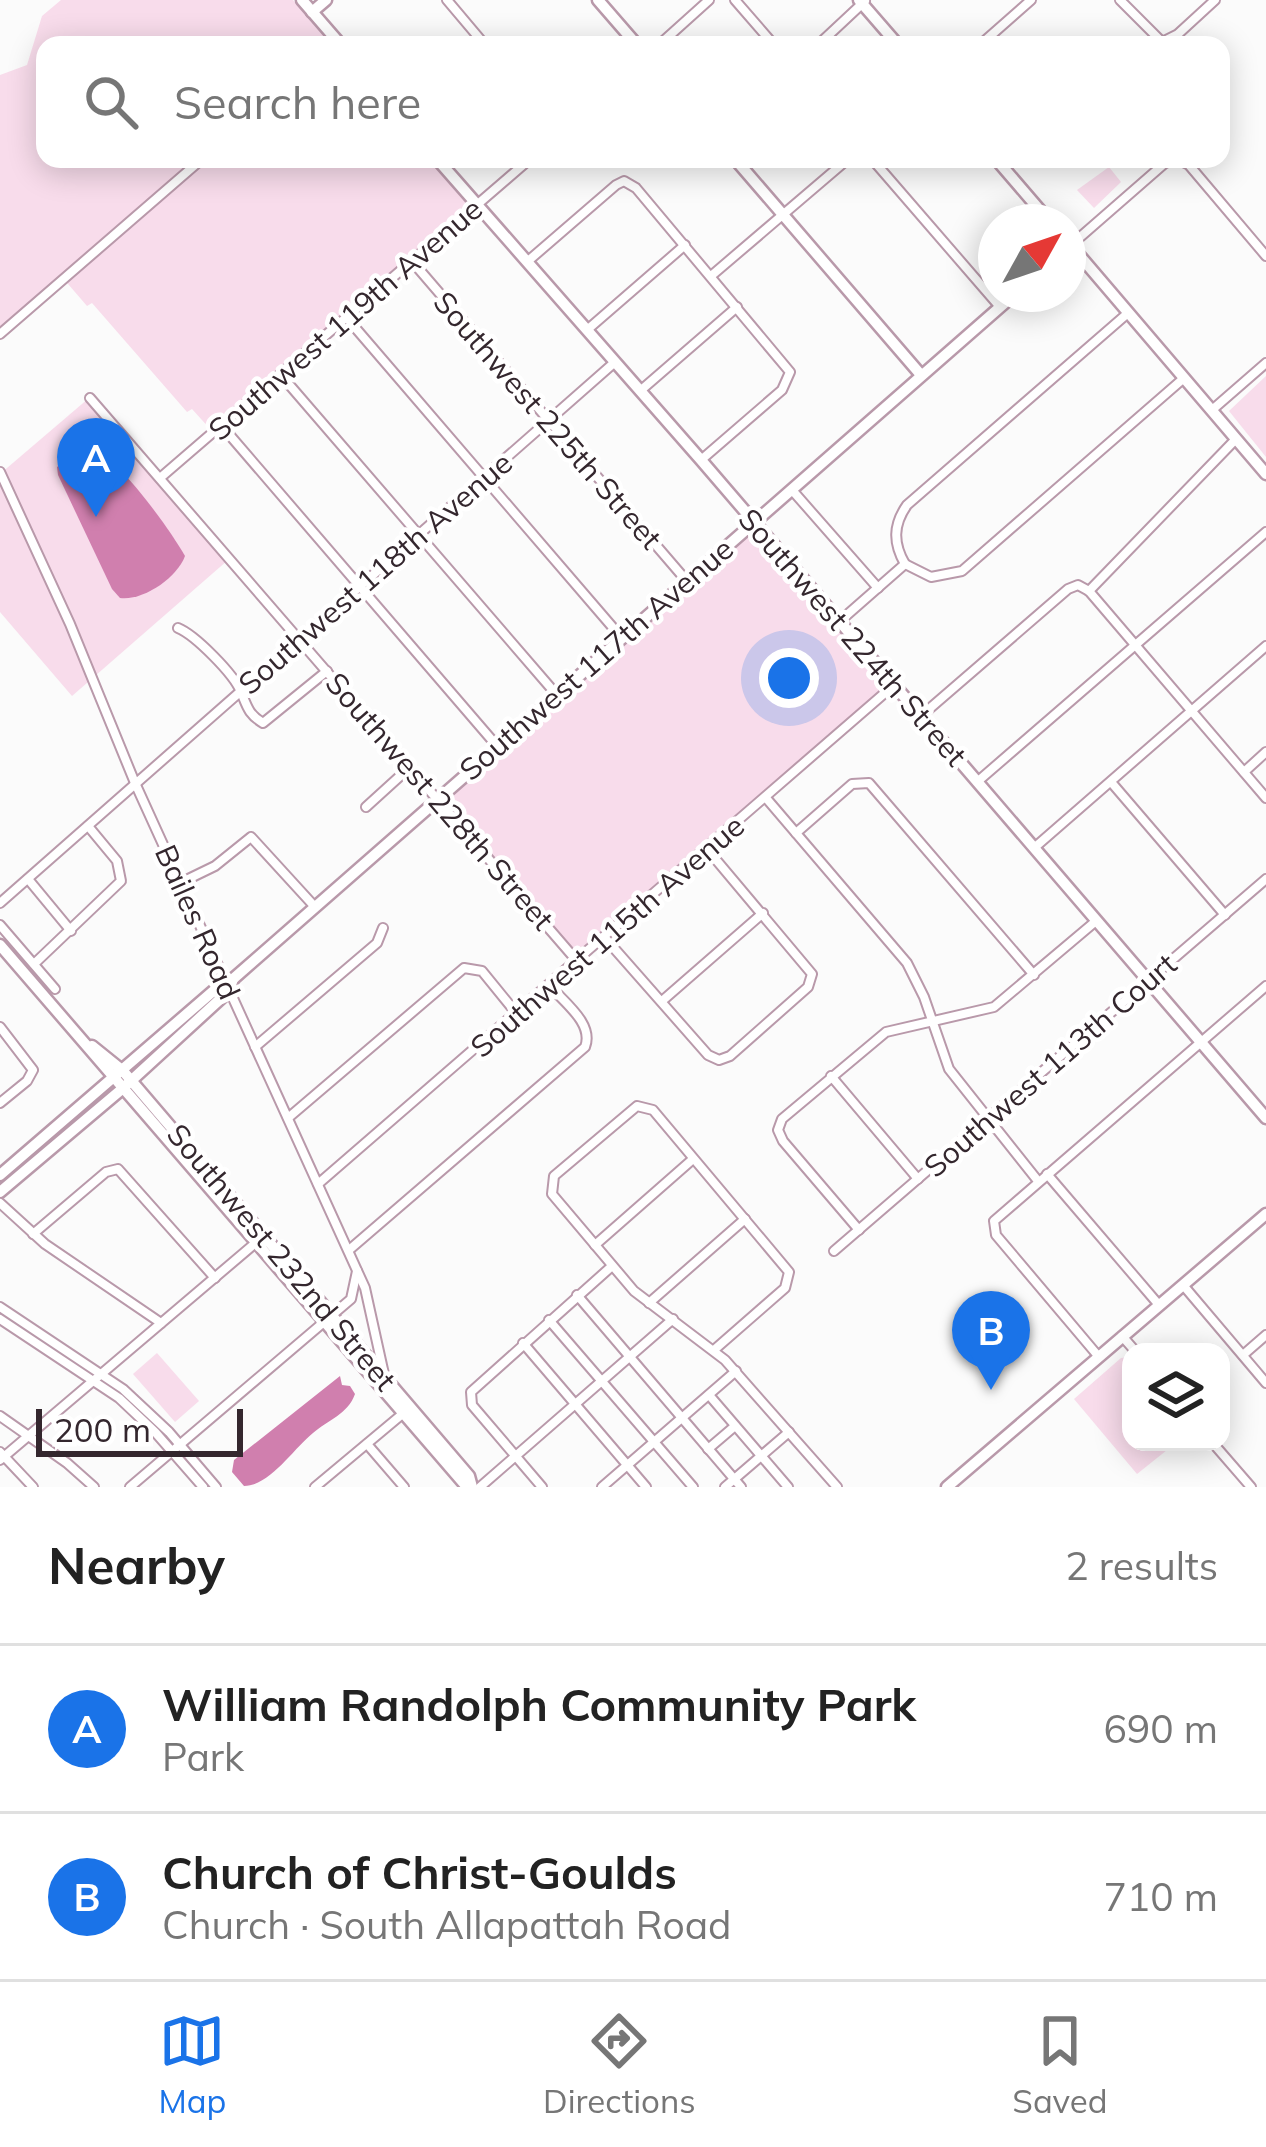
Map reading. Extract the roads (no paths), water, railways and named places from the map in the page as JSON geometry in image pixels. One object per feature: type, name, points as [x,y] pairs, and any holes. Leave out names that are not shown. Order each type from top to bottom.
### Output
[{"type":"street","points":[[302,0],[332,36]]},
{"type":"street","points":[[312,12],[326,0]]},
{"type":"street","points":[[447,0],[477,36]]},
{"type":"street","points":[[598,0],[629,36]]},
{"type":"street","points":[[669,36],[709,0]]},
{"type":"street","points":[[735,0],[766,36]]},
{"type":"street","points":[[990,36],[1031,0]]},
{"type":"street","points":[[1120,0],[1152,36]]},
{"type":"street","points":[[1174,36],[1215,0]]},
{"type":"street","points":[[827,36],[862,1],[891,36]]},
{"type":"street","points":[[0,334],[192,168]]},
{"type":"street","name":"Southwest 224th Street","points":[[445,168],[1200,1042],[1259,1101],[1266,1118]]},
{"type":"street","name":"Southwest 119th Avenue","points":[[160,478],[519,168]]},
{"type":"street","points":[[743,168],[921,375]]},
{"type":"street","points":[[711,276],[838,168]]},
{"type":"street","points":[[880,168],[978,282]]},
{"type":"street","points":[[1004,168],[1035,204]]},
{"type":"street","points":[[1086,230],[1159,168]]},
{"type":"street","points":[[1192,168],[1266,256]]},
{"type":"street","points":[[528,262],[614,187],[624,182],[634,185],[784,361],[790,376],[782,390],[701,460]]},
{"type":"street","points":[[587,330],[685,245]]},
{"type":"street","name":"Southwest 225th Street","points":[[411,260],[686,579]]},
{"type":"street","points":[[1086,265],[1266,474]]},
{"type":"street","points":[[640,391],[737,307]]},
{"type":"street","name":"Southwest 117th Avenue","points":[[2,1185],[994,312]]},
{"type":"street","points":[[1128,313],[907,505],[898,519],[896,539],[905,564],[931,577],[962,571],[1184,378]]},
{"type":"street","points":[[346,317],[621,637]]},
{"type":"street","name":"Southwest 118th Avenue","points":[[0,903],[615,362]]},
{"type":"street","points":[[1212,410],[1266,364]]},
{"type":"street","points":[[280,374],[556,694]]},
{"type":"street","name":"Southwest 228th Street","points":[[90,398],[577,962]]},
{"type":"street","points":[[221,425],[496,746]]},
{"type":"street","points":[[1089,591],[1236,439]]},
{"type":"street","name":"Bailes Road","points":[[0,472],[70,624],[135,783],[349,1250],[365,1288],[385,1376]]},
{"type":"street","name":"Southwest 224th Street","points":[[791,489],[878,588]]},
{"type":"street","points":[[977,782],[1266,532]]},
{"type":"street","points":[[840,621],[905,564]]},
{"type":"street","points":[[921,716],[1078,585],[1089,591],[1266,798]]},
{"type":"street","points":[[178,628],[200,643],[241,690],[242,701],[262,723],[327,670]]},
{"type":"street","points":[[1034,848],[1266,646]]},
{"type":"street","name":"Southwest 115th Avenue","points":[[318,1184],[895,685]]},
{"type":"street","points":[[1244,772],[1266,752]]},
{"type":"street","points":[[366,807],[410,767]]},
{"type":"street","points":[[796,833],[848,788],[862,782],[875,788],[1034,975]]},
{"type":"street","points":[[1111,782],[1225,915]]},
{"type":"street","points":[[766,798],[907,963],[949,1070],[1038,1181]]},
{"type":"street","points":[[34,964],[121,881],[117,861],[88,826]]},
{"type":"street","points":[[180,883],[215,866],[251,837],[315,907]]},
{"type":"street","points":[[605,938],[708,1055],[718,1060],[730,1056],[812,980],[809,967],[707,849]]},
{"type":"street","points":[[28,879],[71,931]]},
{"type":"street","name":"Southwest 113th Court","points":[[834,1251],[1266,879]]},
{"type":"street","points":[[662,1001],[763,913]]},
{"type":"street","points":[[859,1230],[786,1145],[778,1127],[785,1115],[886,1032],[994,1007],[1096,921]]},
{"type":"street","points":[[0,925],[56,989]]},
{"type":"street","points":[[255,1047],[377,943],[382,928]]},
{"type":"street","name":"Southwest 232nd Street","points":[[0,945],[79,1038],[123,1080],[473,1487]]},
{"type":"street","points":[[288,1118],[469,967],[482,971],[517,1014]]},
{"type":"street","points":[[349,1250],[567,1064],[589,1038],[587,1028],[550,985]]},
{"type":"street","points":[[1099,1357],[993,1228],[996,1218],[1266,986]]},
{"type":"street","points":[[0,1027],[30,1062],[32,1072],[0,1103]]},
{"type":"street","points":[[831,1076],[918,1179]]},
{"type":"street","points":[[714,1350],[789,1282],[786,1267],[651,1108],[637,1106],[554,1176],[550,1184],[554,1196],[649,1303],[736,1371],[837,1487]]},
{"type":"street","points":[[595,1245],[694,1159]]},
{"type":"street","points":[[33,1234],[108,1171],[118,1169],[215,1278]]},
{"type":"street","points":[[1047,1174],[1159,1305]]},
{"type":"street","points":[[2,1185],[4,1205],[33,1234],[161,1323]]},
{"type":"street","points":[[947,1487],[1266,1214]]},
{"type":"street","points":[[649,1303],[745,1219]]},
{"type":"street","points":[[33,1487],[1,1456],[260,1239]]},
{"type":"street","points":[[542,1487],[470,1397],[475,1385],[612,1266]]},
{"type":"street","points":[[351,1299],[357,1270]]},
{"type":"street","points":[[1183,1285],[1266,1383]]},
{"type":"street","points":[[578,1295],[737,1483]]},
{"type":"street","points":[[130,1487],[351,1299],[363,1298],[371,1309]]},
{"type":"street","points":[[0,1307],[98,1377],[216,1487]]},
{"type":"street","name":"Southwest 232nd Street","points":[[329,1318],[385,1376],[406,1410]]},
{"type":"street","points":[[0,1319],[98,1377]]},
{"type":"street","points":[[473,1487],[673,1319]]},
{"type":"street","points":[[549,1320],[693,1487]]},
{"type":"street","points":[[1243,1355],[1266,1335]]},
{"type":"street","points":[[1122,1336],[1128,1343]]},
{"type":"street","points":[[523,1343],[646,1487]]},
{"type":"street","points":[[602,1487],[736,1371]]},
{"type":"street","points":[[709,1395],[786,1486]]},
{"type":"street","points":[[318,1486],[406,1410]]},
{"type":"street","points":[[0,1415],[94,1487]]},
{"type":"street","points":[[708,1449],[736,1426]]},
{"type":"street","points":[[725,1487],[737,1483],[789,1432]]},
{"type":"street","points":[[367,1444],[404,1487]]},
{"type":"street","points":[[176,1449],[203,1487]]},
{"type":"street","points":[[1220,1451],[1251,1487]]},
{"type":"place","name":"William Randolph Community Park","points":[[96,517]]},
{"type":"place","name":"Church of Christ-Goulds","points":[[991,1390]]}]
